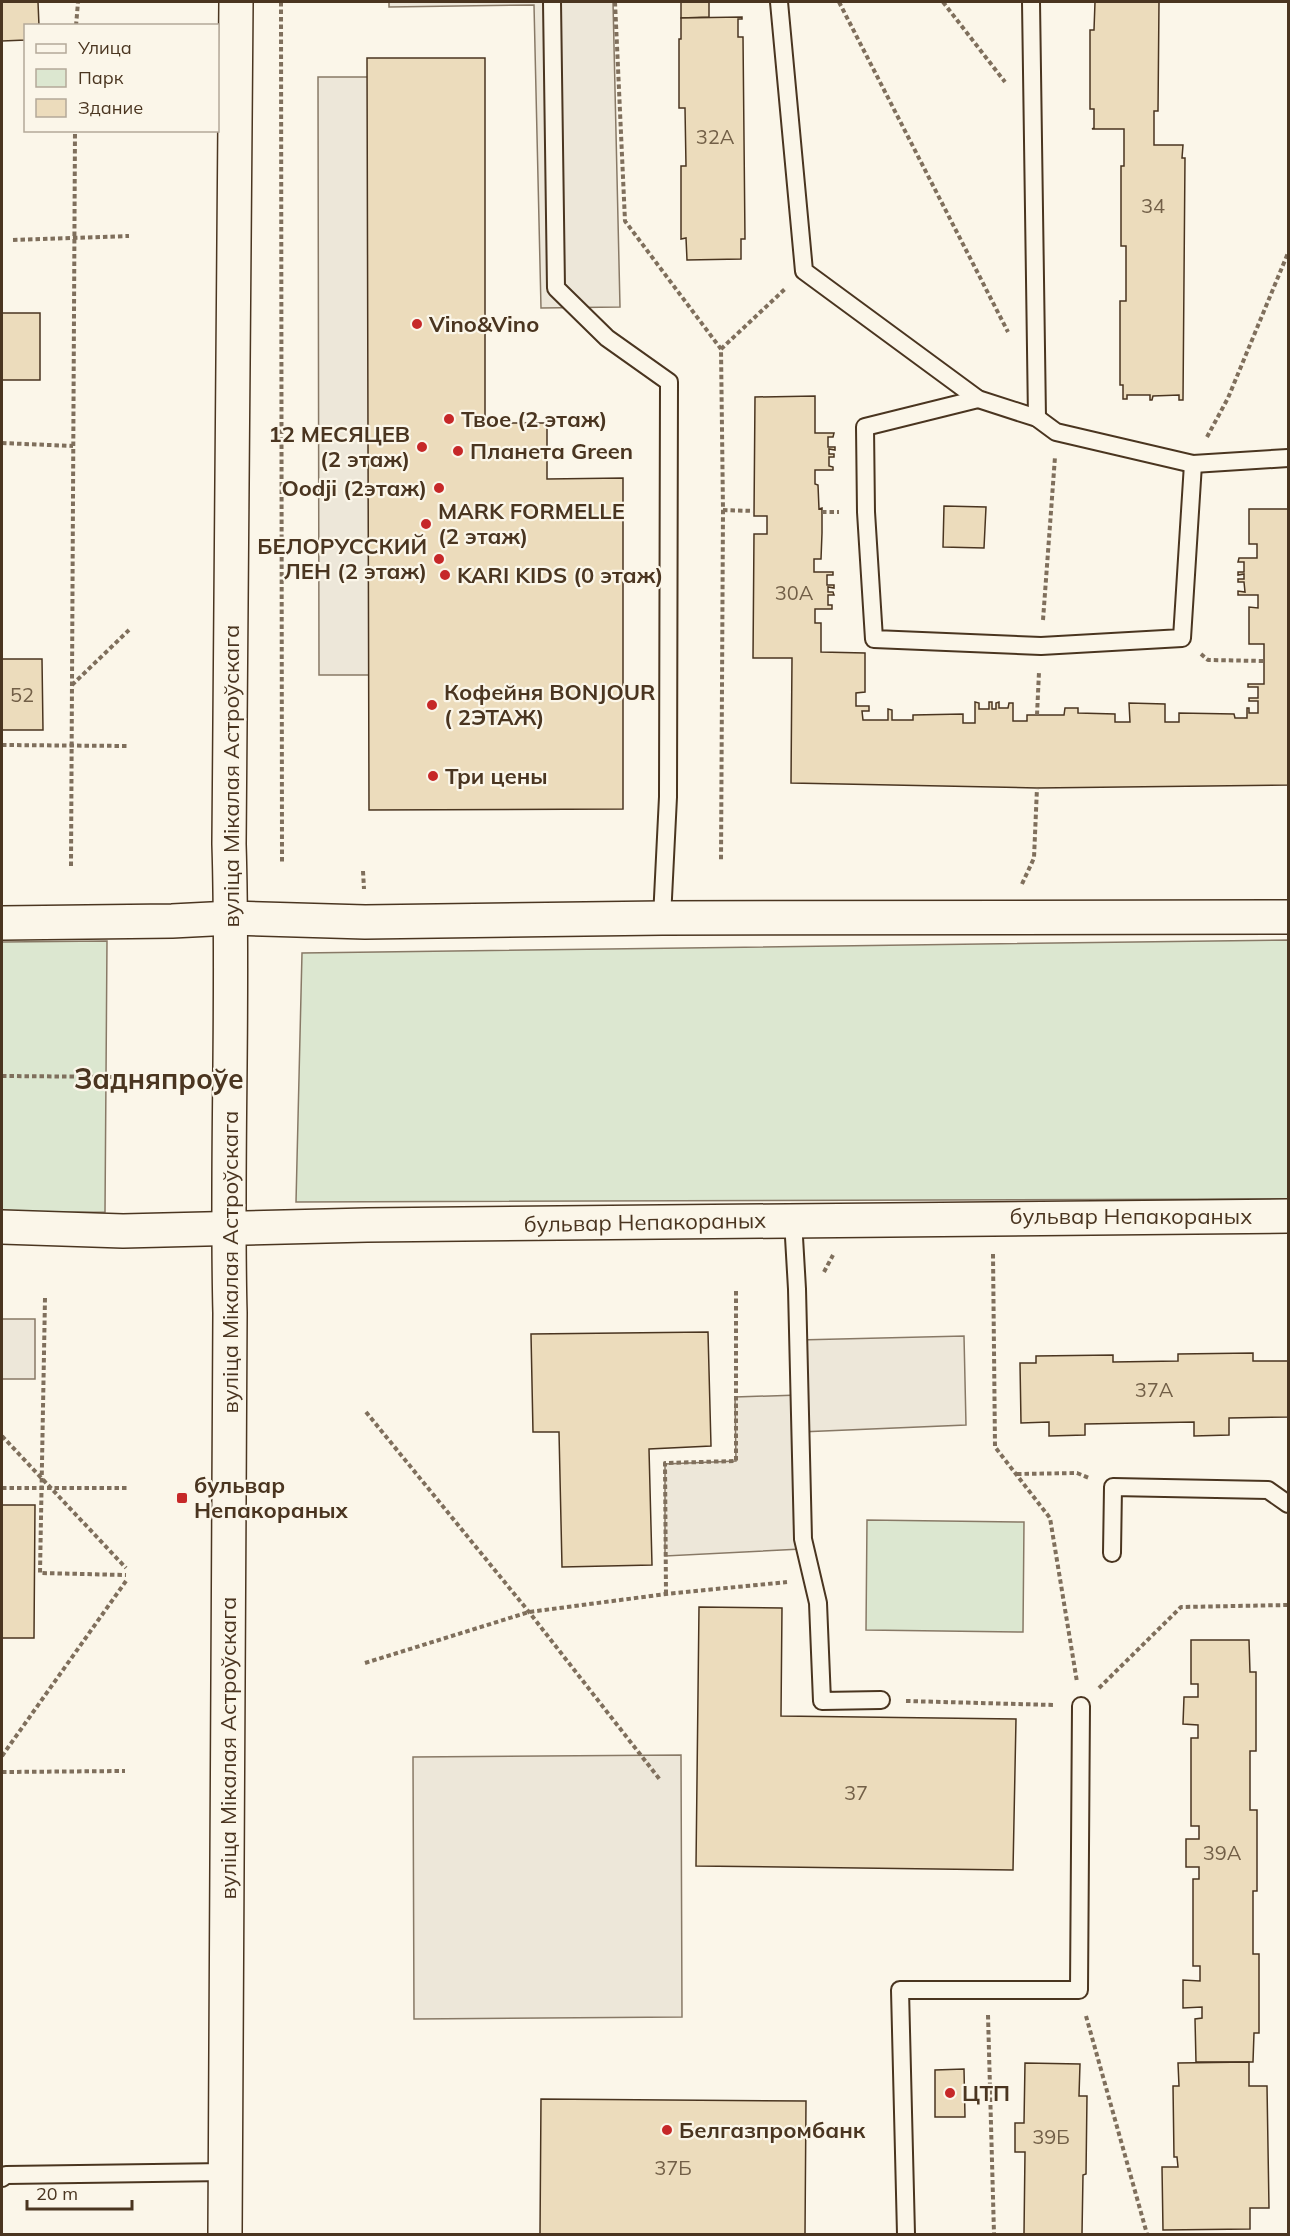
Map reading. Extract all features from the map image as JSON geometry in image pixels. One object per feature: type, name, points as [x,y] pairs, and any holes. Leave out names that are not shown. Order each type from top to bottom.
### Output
[{"type":"main road","name":"вуліца Мікалая Астроўскага","points":[[225,2235],[230,1313],[228,1229],[231,918],[229,844],[236,2]]},
{"type":"main road","points":[[2,923],[231,918],[366,922],[662,918],[1288,917]]},
{"type":"main road","name":"бульвар Непакораных","points":[[2,1227],[123,1231],[367,1225],[994,1217],[1288,1216]]},
{"type":"lane","points":[[552,2],[556,288],[607,338],[669,382],[668,798],[662,918]]},
{"type":"lane","points":[[780,2],[804,271],[978,399],[1037,418],[1056,432],[1193,464],[1288,459]]},
{"type":"lane","points":[[1031,2],[1037,418]]},
{"type":"lane","points":[[978,399],[865,427],[866,512],[874,639],[1041,646],[1182,638],[1193,464]]},
{"type":"lane","points":[[793,1220],[797,1289],[803,1539],[818,1603],[822,1701],[881,1701]]},
{"type":"lane","points":[[1112,1553],[1113,1487],[1268,1490],[1288,1504]]},
{"type":"lane","points":[[906,2235],[900,1990],[1079,1990],[1081,1706]]},
{"type":"lane","points":[[2,2178],[6,2175],[110,2172],[226,2172]]},
{"type":"path","points":[[76,24],[78,2]]},
{"type":"path","points":[[281,2],[282,862]]},
{"type":"path","points":[[839,2],[1010,335]]},
{"type":"path","points":[[944,2],[1033,120]]},
{"type":"path","points":[[71,866],[75,132]]},
{"type":"path","points":[[13,240],[129,236]]},
{"type":"path","points":[[1193,464],[1228,398],[1288,253]]},
{"type":"path","points":[[721,349],[804,271]]},
{"type":"path","points":[[1037,715],[1056,432]]},
{"type":"path","points":[[2,443],[73,446]]},
{"type":"path","points":[[723,510],[754,511]]},
{"type":"path","points":[[72,685],[129,630]]},
{"type":"path","points":[[1182,638],[1208,660],[1264,661]]},
{"type":"path","points":[[2,745],[129,746]]},
{"type":"path","points":[[1007,918],[1034,858],[1037,788]]},
{"type":"path","points":[[2,1076],[124,1077]]},
{"type":"path","points":[[994,1217],[992,1288],[995,1447],[1050,1518],[1081,1706]]},
{"type":"path","points":[[666,1594],[665,1464],[736,1461],[736,1291]]},
{"type":"path","points":[[45,1298],[40,1573],[126,1575]]},
{"type":"path","points":[[366,1412],[529,1612],[661,1781]]},
{"type":"path","points":[[2,1436],[126,1568]]},
{"type":"path","points":[[1016,1474],[1077,1473],[1113,1487]]},
{"type":"path","points":[[2,1488],[127,1488]]},
{"type":"path","points":[[365,1663],[529,1612],[666,1594],[813,1579]]},
{"type":"path","points":[[2,1756],[126,1581]]},
{"type":"path","points":[[881,1701],[1081,1706],[1181,1607],[1288,1605]]},
{"type":"path","points":[[2,1772],[124,1771]]},
{"type":"path","points":[[987,1990],[994,2235]]},
{"type":"path","points":[[1079,1990],[1147,2235]]},
{"type":"green space","points":[[1288,940],[1288,1199],[296,1202],[302,953]]},
{"type":"green space","points":[[107,941],[105,1212],[2,1213],[2,942]]},
{"type":"green space","points":[[867,1520],[1024,1522],[1023,1632],[866,1630]]},
{"type":"shaded area","points":[[389,2],[613,2],[620,307],[541,308],[534,5],[389,7]]},
{"type":"shaded area","points":[[318,77],[375,77],[377,675],[319,675]]},
{"type":"shaded area","points":[[2,1319],[35,1319],[35,1379],[2,1379]]},
{"type":"shaded area","points":[[964,1336],[966,1425],[800,1432],[801,1549],[665,1556],[665,1464],[736,1461],[735,1397],[799,1395],[798,1340]]},
{"type":"shaded area","points":[[681,1755],[682,2017],[414,2019],[413,1757]]},
{"type":"building","points":[[2,2],[38,2],[39,24],[24,24],[24,40],[2,41]]},
{"type":"building","points":[[681,2],[709,2],[709,17],[681,18]]},
{"type":"building","points":[[1095,2],[1159,2],[1158,111],[1154,111],[1154,145],[1183,145],[1182,158],[1185,158],[1183,400],[1179,400],[1179,395],[1153,396],[1150,400],[1150,395],[1127,395],[1127,399],[1123,399],[1123,385],[1120,385],[1120,301],[1126,301],[1126,246],[1121,246],[1121,166],[1124,166],[1124,129],[1092,129],[1094,128],[1094,109],[1090,109],[1090,30],[1094,30]]},
{"type":"building","points":[[742,17],[738,19],[738,37],[743,37],[745,239],[741,239],[741,259],[687,260],[686,238],[681,239],[681,166],[686,166],[685,108],[679,108],[681,18]]},
{"type":"building","name":"Планета Green","points":[[367,58],[485,58],[485,423],[547,423],[547,479],[623,478],[623,809],[369,810]]},
{"type":"building","points":[[2,313],[40,313],[40,380],[2,380]]},
{"type":"building","points":[[815,396],[815,433],[834,433],[833,437],[828,437],[828,447],[835,447],[835,450],[829,449],[829,454],[834,454],[834,457],[829,457],[829,466],[833,467],[833,470],[815,470],[819,509],[822,508],[822,533],[821,559],[814,559],[814,572],[833,572],[833,575],[827,575],[827,585],[834,585],[834,588],[828,587],[828,592],[833,592],[834,595],[828,595],[828,605],[832,605],[832,609],[815,609],[815,623],[821,623],[821,652],[865,653],[865,692],[856,693],[856,706],[869,706],[869,711],[862,711],[863,720],[888,720],[888,709],[892,710],[892,720],[913,720],[913,715],[963,714],[963,723],[975,723],[975,702],[979,703],[979,709],[989,709],[989,702],[992,702],[992,709],[996,709],[996,703],[999,702],[999,708],[1008,708],[1009,703],[1013,703],[1013,721],[1027,721],[1027,715],[1064,715],[1065,708],[1078,708],[1078,713],[1115,714],[1115,722],[1130,722],[1129,703],[1165,704],[1165,722],[1179,722],[1179,713],[1234,714],[1235,718],[1247,718],[1247,708],[1249,708],[1249,713],[1258,713],[1258,701],[1249,701],[1249,698],[1258,698],[1258,687],[1248,687],[1248,684],[1264,684],[1264,644],[1249,644],[1249,607],[1258,608],[1258,595],[1238,595],[1238,591],[1245,592],[1244,582],[1238,582],[1238,579],[1244,579],[1244,574],[1238,575],[1238,572],[1244,572],[1244,562],[1238,562],[1239,558],[1257,558],[1257,544],[1249,544],[1249,509],[1288,509],[1288,785],[1037,788],[791,783],[792,658],[753,658],[754,534],[767,534],[767,516],[754,516],[755,397]]},
{"type":"building","points":[[944,506],[986,507],[984,548],[943,547]]},
{"type":"building","points":[[2,659],[42,659],[43,730],[2,730]]},
{"type":"building","points":[[708,1332],[711,1446],[649,1449],[652,1565],[562,1567],[559,1432],[533,1432],[531,1334]]},
{"type":"building","points":[[1253,1353],[1253,1361],[1288,1361],[1288,1417],[1229,1418],[1229,1435],[1194,1436],[1194,1422],[1085,1424],[1085,1435],[1049,1436],[1049,1422],[1021,1423],[1020,1363],[1036,1363],[1036,1356],[1113,1355],[1113,1362],[1178,1361],[1178,1354]]},
{"type":"building","points":[[2,1505],[35,1505],[34,1638],[2,1638]]},
{"type":"building","points":[[699,1607],[782,1608],[781,1716],[1016,1719],[1013,1870],[696,1866]]},
{"type":"building","points":[[1191,1640],[1249,1640],[1250,1672],[1256,1672],[1256,1751],[1250,1751],[1250,1810],[1257,1810],[1257,1891],[1253,1891],[1253,1954],[1259,1954],[1259,2033],[1254,2033],[1253,2062],[1196,2062],[1195,2019],[1202,2018],[1202,2007],[1183,2008],[1183,1980],[1200,1981],[1200,1966],[1193,1966],[1193,1879],[1199,1879],[1199,1867],[1186,1867],[1186,1839],[1199,1839],[1199,1826],[1191,1826],[1191,1738],[1198,1738],[1198,1725],[1183,1724],[1184,1697],[1198,1697],[1198,1684],[1191,1684]]},
{"type":"building","points":[[1249,2062],[1249,2086],[1267,2086],[1269,2208],[1250,2208],[1250,2229],[1163,2230],[1162,2167],[1178,2167],[1177,2157],[1174,2157],[1173,2086],[1179,2086],[1178,2063]]},
{"type":"building","points":[[1025,2063],[1080,2064],[1079,2096],[1087,2096],[1086,2174],[1083,2175],[1082,2234],[1024,2234],[1025,2152],[1015,2152],[1015,2123],[1024,2123]]},
{"type":"building","name":"ЦТП","points":[[964,2069],[965,2117],[935,2117],[935,2070]]},
{"type":"building","points":[[541,2099],[806,2101],[805,2234],[540,2234]]},
{"type":"place","name":"Vino&Vino","points":[[417,324]]},
{"type":"place","name":"Твое (2 этаж)","points":[[449,419]]},
{"type":"place","name":"12 МЕСЯЦЕВ (2 этаж)","points":[[422,447]]},
{"type":"place","name":"Планета Green","points":[[458,451]]},
{"type":"place","name":"Oodji (2этаж)","points":[[439,488]]},
{"type":"place","name":"MARK FORMELLE (2 этаж)","points":[[426,524]]},
{"type":"place","name":"БЕЛОРУССКИЙ ЛЕН (2 этаж)","points":[[439,559]]},
{"type":"place","name":"KARI KIDS (0 этаж)","points":[[445,575]]},
{"type":"place","name":"Кофейня BONJOUR ( 2ЭТАЖ)","points":[[432,705]]},
{"type":"place","name":"Три цены","points":[[433,776]]},
{"type":"place","name":"бульвар Непакораных","points":[[182,1498]]},
{"type":"place","name":"ЦТП","points":[[950,2093]]},
{"type":"place","name":"Белгазпромбанк","points":[[667,2130]]},
{"type":"district","name":"Задняпроўе","points":[[159,1079]]}]
